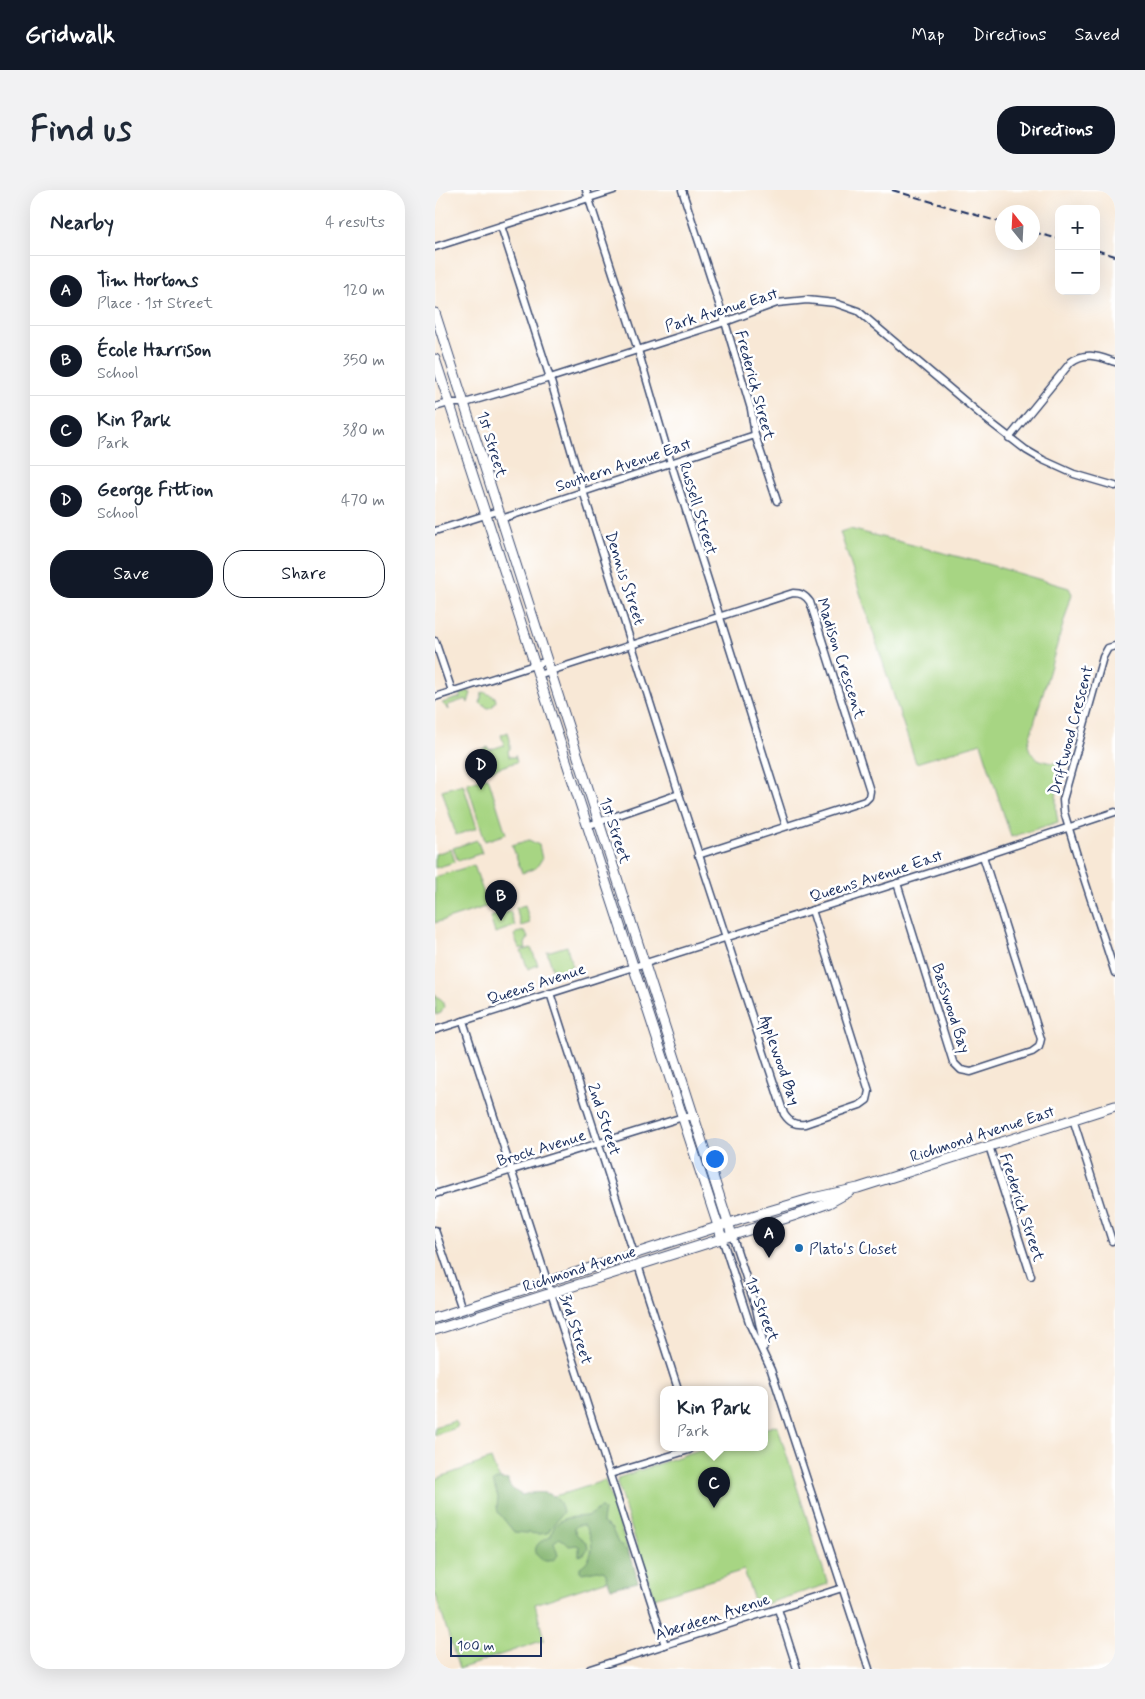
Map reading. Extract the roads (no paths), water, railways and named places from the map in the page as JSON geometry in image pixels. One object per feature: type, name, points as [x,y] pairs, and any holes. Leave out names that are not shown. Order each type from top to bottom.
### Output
[{"type":"main road","name":"1st Street","points":[[435,313],[732,1235]]},
{"type":"main road","name":"1st Street","points":[[435,359],[722,1238]]},
{"type":"main road","name":"Richmond Avenue East","points":[[729,1223],[813,1198],[858,1188],[1115,1106]]},
{"type":"main road","name":"Richmond Avenue East","points":[[732,1235],[829,1203],[858,1188]]},
{"type":"main road","name":"Richmond Avenue","points":[[435,1318],[729,1223]]},
{"type":"main road","name":"Richmond Avenue","points":[[435,1330],[732,1235]]},
{"type":"street","name":"Russell Street","points":[[586,190],[638,350],[671,463],[786,826]]},
{"type":"street","points":[[435,247],[614,190]]},
{"type":"street","name":"Frederick Street","points":[[682,190],[725,322],[751,409],[755,435],[777,501]]},
{"type":"street","name":"Dennis Street","points":[[501,226],[550,378],[583,492],[698,855],[726,937]]},
{"type":"street","name":"Park Avenue East","points":[[435,407],[449,403],[465,403],[550,378],[725,322],[777,303],[807,300],[835,303],[858,311],[1009,438],[1043,460],[1074,474],[1115,486]]},
{"type":"street","points":[[1009,438],[1071,362],[1079,356],[1092,355],[1115,362]]},
{"type":"street","name":"Southern Avenue East","points":[[435,531],[487,514],[500,515],[583,492],[755,435]]},
{"type":"street","name":"Madison Crescent","points":[[538,675],[793,594],[799,593],[806,596],[810,602],[870,791],[869,797],[865,801],[698,855]]},
{"type":"street","points":[[435,641],[452,691]]},
{"type":"street","name":"Driftwood Crescent","points":[[1115,646],[1108,648],[1103,657],[1064,794],[1063,806],[1115,974]]},
{"type":"street","points":[[435,697],[547,661]]},
{"type":"street","points":[[587,826],[679,794]]},
{"type":"street","name":"Queens Avenue East","points":[[645,963],[983,856],[1115,812]]},
{"type":"street","name":"Basswood Bay","points":[[897,883],[953,1062],[961,1070],[971,1072],[979,1070],[1032,1052],[1039,1046],[1041,1039],[983,856]]},
{"type":"street","name":"Applewood Bay","points":[[726,937],[783,1114],[796,1125],[805,1124],[860,1105],[867,1100],[869,1091],[812,910]]},
{"type":"street","name":"Queens Avenue","points":[[435,1030],[645,963]]},
{"type":"street","name":"2nd Street","points":[[550,993],[634,1254]]},
{"type":"street","name":"3rd Street","points":[[463,1021],[665,1645]]},
{"type":"street","name":"Brock Avenue","points":[[435,1194],[683,1117],[695,1117]]},
{"type":"street","points":[[1073,1119],[1112,1241]]},
{"type":"street","name":"Frederick Street","points":[[989,1146],[1031,1276]]},
{"type":"street","points":[[435,1230],[462,1309]]},
{"type":"street","name":"1st Street","points":[[732,1235],[758,1313],[766,1356],[869,1669]]},
{"type":"street","name":"1st Street","points":[[722,1238],[750,1325],[766,1356]]},
{"type":"street","points":[[638,1265],[677,1386]]},
{"type":"street","points":[[611,1474],[686,1451]]},
{"type":"street","name":"Aberdeen Avenue","points":[[590,1669],[842,1588]]},
{"type":"street","points":[[778,1609],[797,1669]]},
{"type":"railway","points":[[892,190],[995,221]]},
{"type":"railway","points":[[1040,234],[1055,238]]},
{"type":"railway","points":[[1100,251],[1115,256]]},
{"type":"place","name":"George Fittion","points":[[481,790]]},
{"type":"place","name":"École Harrison","points":[[501,921]]},
{"type":"place","name":"Plato's Closet","points":[[799,1248]]},
{"type":"place","name":"Tim Hortons","points":[[769,1258]]},
{"type":"place","name":"Kin Park","points":[[714,1508]]}]
